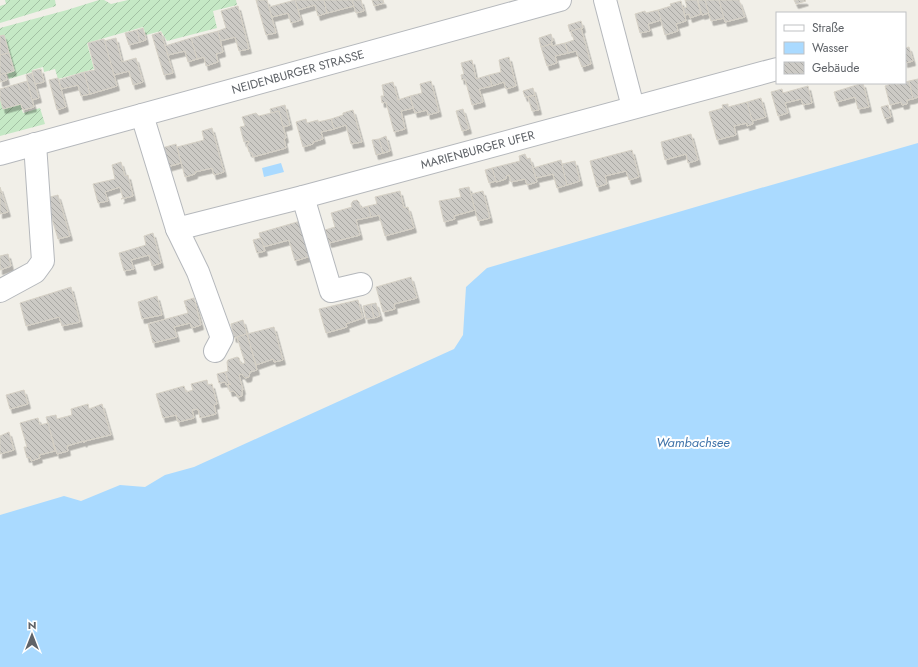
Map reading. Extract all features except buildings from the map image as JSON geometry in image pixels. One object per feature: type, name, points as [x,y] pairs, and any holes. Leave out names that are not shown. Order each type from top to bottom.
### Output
[{"type":"street","name":"NEIDENBURGER STRASSE","points":[[0,154],[560,0]]},
{"type":"street","points":[[605,0],[633,107]]},
{"type":"street","name":"MARIENBURGER UFER","points":[[178,229],[303,197],[776,68]]},
{"type":"street","points":[[142,115],[178,229],[198,272],[222,338],[214,351]]},
{"type":"street","points":[[0,291],[35,272],[43,260],[35,144]]},
{"type":"street","points":[[303,197],[331,291],[362,284]]},
{"type":"green space","points":[[5,0],[55,0],[56,6],[0,23],[0,6],[6,4]]},
{"type":"green space","points":[[99,0],[104,0],[111,4],[128,0],[236,0],[237,5],[213,11],[217,28],[167,41],[161,31],[146,35],[143,27],[87,43],[94,69],[58,79],[55,69],[44,72],[43,67],[9,79],[7,74],[15,71],[4,35],[0,36],[0,28]]},
{"type":"green space","points":[[0,96],[4,109],[20,104],[23,113],[40,108],[45,124],[0,136]]},
{"type":"water","name":"Wambachsee","points":[[918,143],[918,667],[0,667],[0,515],[64,496],[81,501],[120,485],[145,487],[165,475],[194,467],[454,349],[463,335],[466,287],[487,268]]},
{"type":"water","points":[[281,163],[284,172],[264,177],[262,168]]}]
